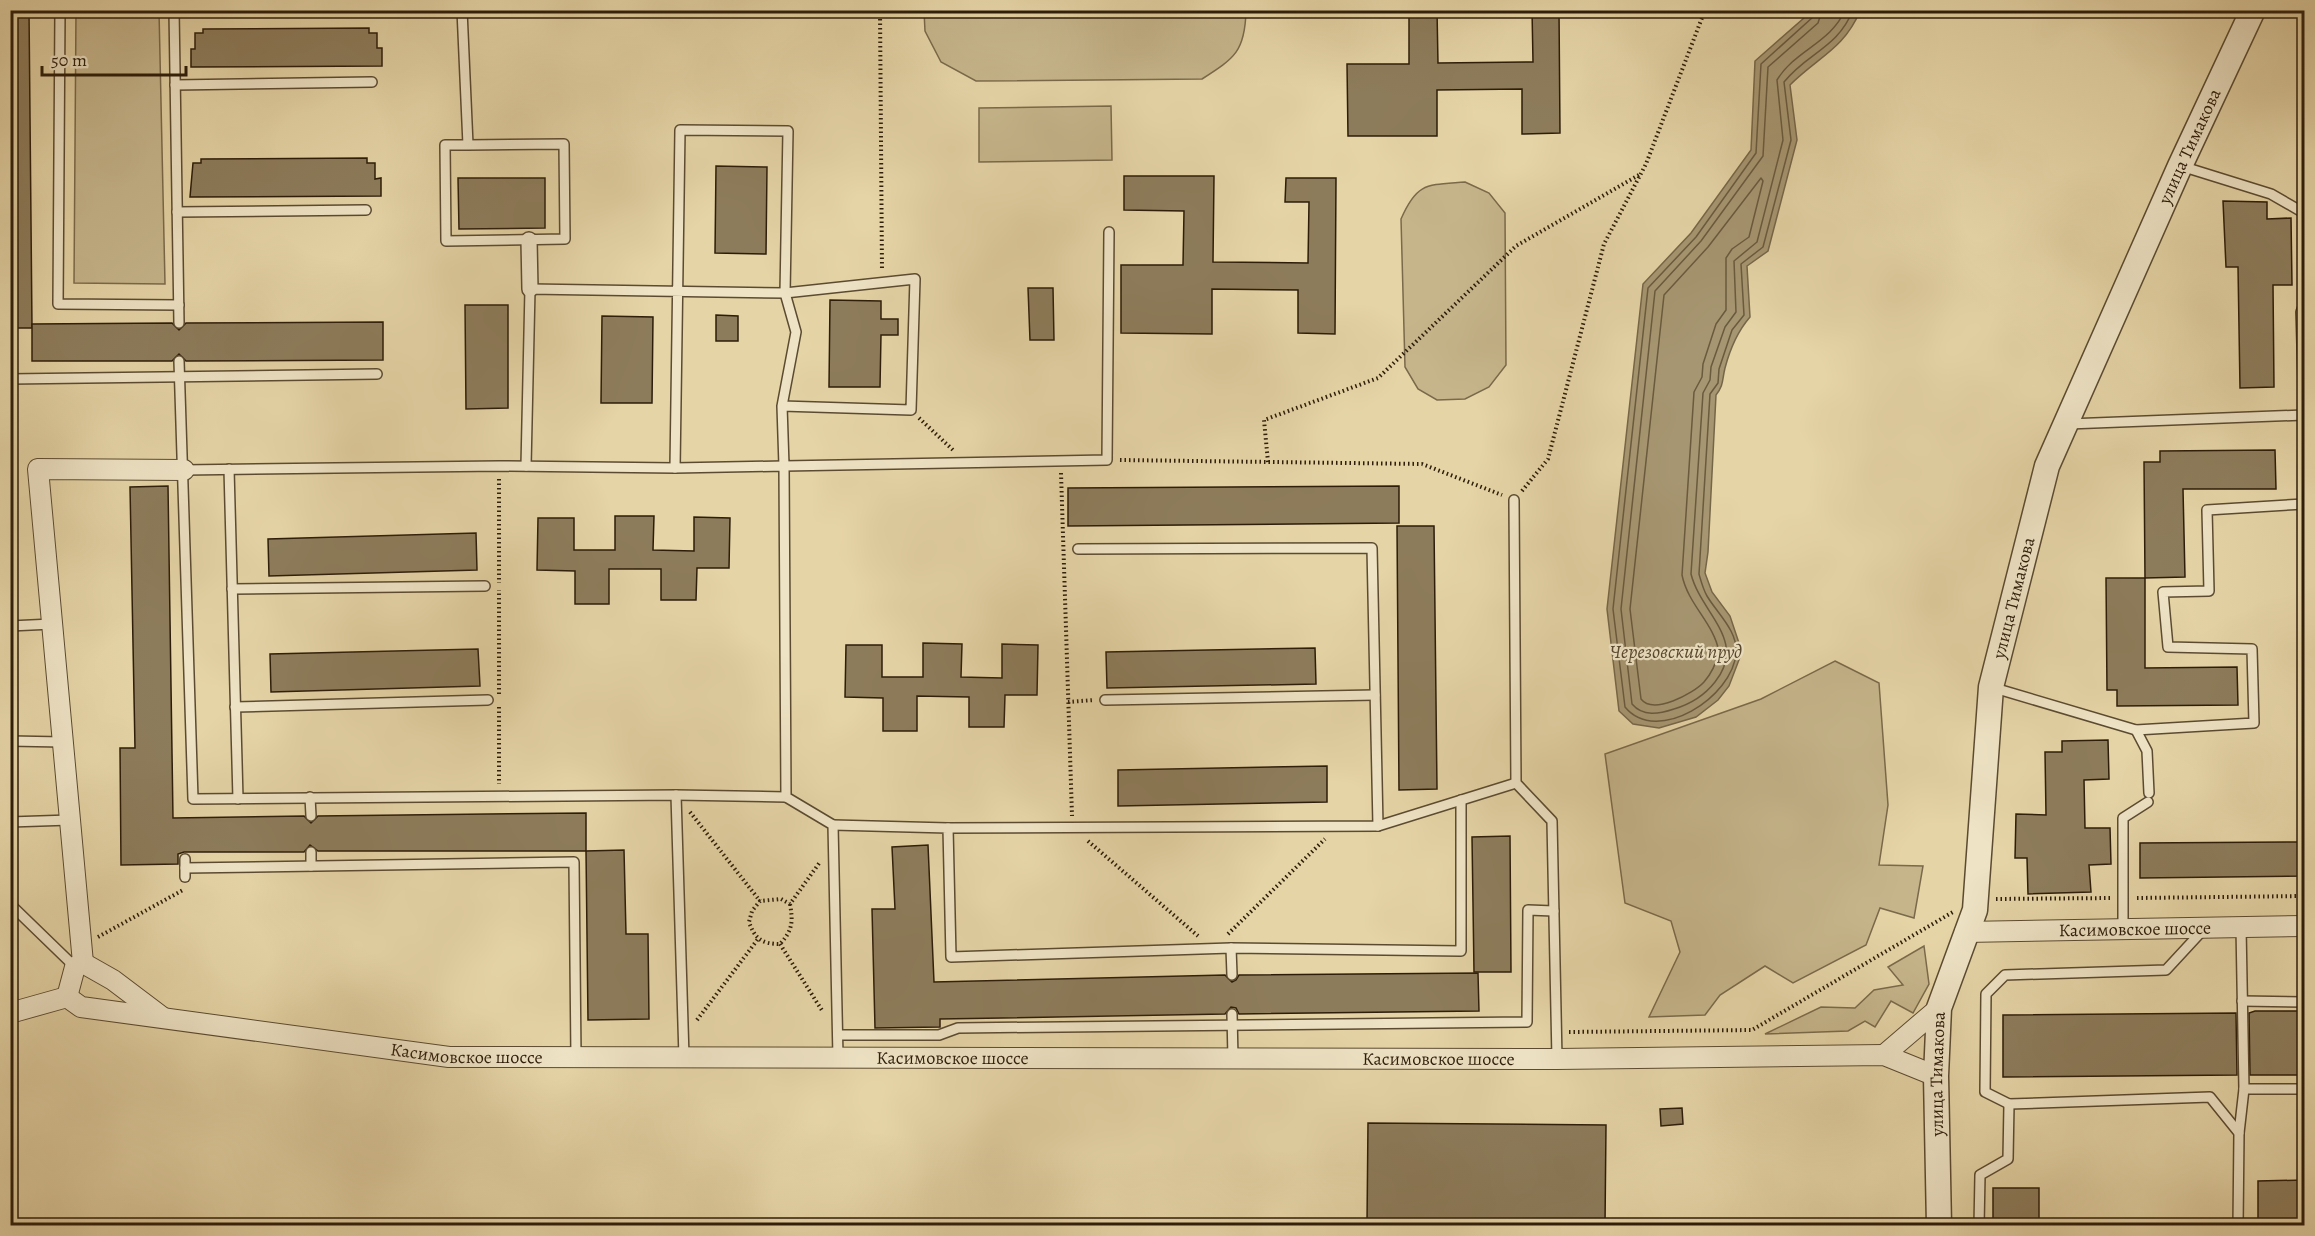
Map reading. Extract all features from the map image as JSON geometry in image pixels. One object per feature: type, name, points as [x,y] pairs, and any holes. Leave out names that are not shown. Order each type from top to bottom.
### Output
[{"type":"street","name":"улица Тимакова","points":[[1939,1226],[1936,1076],[1939,1008],[1965,932],[1975,910],[1991,687],[2047,466],[2180,166],[2253,10]]},
{"type":"street","points":[[529,240],[530,290]]},
{"type":"street","points":[[10,1012],[67,997],[79,965],[81,939],[38,469],[184,470]]},
{"type":"street","name":"Касимовское шоссе","points":[[1965,932],[2304,926]]},
{"type":"street","points":[[79,965],[113,980],[163,1017]]},
{"type":"street","name":"Касимовское шоссе","points":[[67,997],[81,1007],[449,1056],[1557,1059],[1884,1055],[1936,1076]]},
{"type":"street","points":[[1884,1055],[1939,1008]]},
{"type":"lane","points":[[60,10],[58,304],[178,305]]},
{"type":"lane","points":[[174,10],[179,323]]},
{"type":"lane","points":[[462,10],[468,145]]},
{"type":"lane","points":[[175,85],[372,82]]},
{"type":"lane","points":[[675,468],[680,130],[788,131],[785,293],[796,332],[782,406],[786,797]]},
{"type":"lane","points":[[564,144],[565,239],[446,241],[446,145],[468,145],[564,144]]},
{"type":"lane","points":[[2180,166],[2271,194],[2304,213]]},
{"type":"lane","points":[[177,212],[366,210]]},
{"type":"lane","points":[[184,470],[499,466],[675,468],[1107,460],[1109,232]]},
{"type":"lane","points":[[526,466],[530,290],[785,293],[915,279],[911,410],[782,406]]},
{"type":"lane","points":[[2304,304],[2301,312],[2304,409]]},
{"type":"lane","points":[[179,361],[193,799],[499,795],[786,797],[833,825],[948,828],[1378,826],[1516,783]]},
{"type":"lane","points":[[10,379],[377,374]]},
{"type":"lane","points":[[2066,424],[2304,415]]},
{"type":"lane","points":[[229,469],[238,799]]},
{"type":"lane","points":[[1514,500],[1516,783],[1552,821],[1557,1059]]},
{"type":"lane","points":[[1991,687],[2136,730],[2254,723],[2252,649],[2168,647],[2163,591],[2209,591],[2207,510],[2304,504]]},
{"type":"lane","points":[[1078,549],[1372,548],[1378,826]]},
{"type":"lane","points":[[232,589],[485,586]]},
{"type":"lane","points":[[10,626],[52,624]]},
{"type":"lane","points":[[1105,700],[1375,695]]},
{"type":"lane","points":[[236,706],[488,700]]},
{"type":"lane","points":[[2123,930],[2123,818],[2149,797],[2147,751],[2136,730]]},
{"type":"lane","points":[[10,741],[63,742]]},
{"type":"lane","points":[[676,795],[684,1057]]},
{"type":"lane","points":[[310,797],[311,816]]},
{"type":"lane","points":[[948,828],[951,957],[1231,948],[1461,951],[1461,800]]},
{"type":"lane","points":[[10,822],[70,820]]},
{"type":"lane","points":[[833,825],[838,1057]]},
{"type":"lane","points":[[311,852],[311,866]]},
{"type":"lane","points":[[185,868],[574,862],[576,1057]]},
{"type":"lane","points":[[10,904],[79,965]]},
{"type":"lane","points":[[838,1035],[939,1035],[958,1028],[1527,1022],[1528,910],[1554,911]]},
{"type":"lane","points":[[2238,1226],[2239,1133],[2244,1089],[2241,927]]},
{"type":"lane","points":[[2205,928],[2166,970],[2005,975],[1986,994],[1985,1092],[2008,1104],[2210,1097],[2239,1133]]},
{"type":"lane","points":[[1231,948],[1232,975]]},
{"type":"lane","points":[[2242,1001],[2304,1002]]},
{"type":"lane","points":[[1232,1014],[1233,1058]]},
{"type":"lane","points":[[2244,1089],[2304,1089]]},
{"type":"lane","points":[[1979,1226],[1980,1175],[2008,1159],[2008,1104]]},
{"type":"path","points":[[880,10],[882,282]]},
{"type":"path","points":[[1107,460],[1422,464],[1514,500],[1548,459],[1604,244],[1641,173],[1705,10]]},
{"type":"path","points":[[1268,462],[1264,420],[1378,378],[1516,246],[1641,173]]},
{"type":"path","points":[[911,410],[966,463]]},
{"type":"path","points":[[1060,461],[1072,827],[1213,949],[1338,826]]},
{"type":"path","points":[[499,466],[499,795]]},
{"type":"path","points":[[1068,702],[1105,700]]},
{"type":"path","points":[[676,795],[760,901]]},
{"type":"path","points":[[790,904],[781,900],[760,901],[752,910],[749,922],[758,939],[767,944],[780,944],[790,934],[792,926],[790,904],[833,845]]},
{"type":"path","points":[[81,939],[102,937],[187,887],[185,868]]},
{"type":"path","points":[[1556,1032],[1752,1030],[1975,899],[2304,896]]},
{"type":"path","points":[[684,1037],[758,939]]},
{"type":"path","points":[[780,944],[838,1035]]},
{"type":"shaded area","points":[[76,11],[159,11],[165,284],[74,283]]},
{"type":"shaded area","points":[[924,11],[1246,11],[1243,36],[1236,52],[1223,65],[1202,79],[976,81],[941,62],[925,31]]},
{"type":"shaded area","points":[[1111,106],[1112,160],[979,162],[979,108]]},
{"type":"shaded area","points":[[1465,182],[1489,193],[1505,213],[1506,365],[1489,387],[1465,399],[1437,400],[1418,389],[1405,367],[1401,219],[1412,198],[1418,192],[1432,185]]},
{"type":"shaded area","points":[[1835,661],[1879,683],[1888,805],[1879,865],[1923,866],[1914,918],[1880,908],[1866,945],[1793,983],[1765,966],[1720,995],[1705,1015],[1649,1017],[1680,952],[1671,921],[1625,903],[1605,754],[1761,699]]},
{"type":"shaded area","points":[[1924,946],[1929,984],[1913,1013],[1891,1001],[1875,1027],[1865,1021],[1848,1031],[1765,1034],[1821,1007],[1855,1008],[1874,990],[1903,985],[1888,967]]},
{"type":"water","name":"Черезовский пруд","points":[[1812,11],[1860,11],[1854,24],[1838,44],[1790,85],[1797,140],[1768,251],[1747,266],[1750,317],[1732,347],[1722,385],[1716,395],[1705,573],[1712,592],[1730,616],[1742,652],[1729,686],[1718,700],[1696,717],[1659,728],[1633,724],[1619,711],[1607,609],[1643,284],[1691,233],[1751,150],[1755,61]]},
{"type":"building","points":[[10,10],[29,10],[32,328],[10,328]]},
{"type":"building","points":[[1409,10],[1437,10],[1438,63],[1533,62],[1532,10],[1559,10],[1560,133],[1522,134],[1522,89],[1437,90],[1437,136],[1348,136],[1347,64],[1409,64]]},
{"type":"building","points":[[369,28],[369,33],[377,33],[377,48],[382,48],[382,66],[191,67],[191,49],[195,49],[195,33],[203,33],[203,29]]},
{"type":"building","points":[[367,158],[367,163],[375,163],[375,179],[381,178],[381,196],[190,197],[193,163],[201,163],[201,159]]},
{"type":"building","points":[[716,166],[767,167],[766,254],[715,253]]},
{"type":"building","points":[[1124,176],[1214,176],[1213,262],[1308,263],[1309,202],[1285,202],[1286,178],[1336,178],[1335,334],[1298,333],[1298,290],[1212,289],[1212,334],[1121,333],[1121,265],[1183,265],[1184,211],[1124,210]]},
{"type":"building","points":[[458,178],[545,178],[545,228],[459,229]]},
{"type":"building","points":[[2223,201],[2267,202],[2267,219],[2291,218],[2292,285],[2273,285],[2274,387],[2240,388],[2238,267],[2226,267]]},
{"type":"building","points":[[1028,288],[1053,288],[1054,340],[1030,340]]},
{"type":"building","points":[[830,300],[881,301],[881,319],[898,319],[898,335],[881,335],[880,387],[829,387]]},
{"type":"building","points":[[465,305],[508,305],[508,408],[466,409]]},
{"type":"building","points":[[716,315],[738,316],[738,341],[716,341]]},
{"type":"building","points":[[602,316],[653,317],[652,403],[601,403]]},
{"type":"building","points":[[383,322],[383,360],[186,361],[179,354],[172,361],[32,361],[32,324],[172,323],[179,330],[186,323]]},
{"type":"building","points":[[2275,450],[2276,489],[2183,489],[2185,577],[2145,578],[2144,462],[2160,462],[2160,451]]},
{"type":"building","points":[[168,486],[173,818],[304,816],[311,823],[318,816],[586,813],[586,851],[318,851],[310,845],[304,852],[184,852],[178,854],[178,864],[121,865],[120,748],[135,748],[130,487]]},
{"type":"building","points":[[1399,486],[1399,523],[1068,526],[1068,488]]},
{"type":"building","points":[[615,516],[654,516],[653,550],[694,551],[694,517],[730,518],[729,568],[697,568],[696,600],[661,600],[661,569],[609,569],[609,604],[575,604],[575,571],[537,570],[538,518],[574,518],[574,550],[615,550]]},
{"type":"building","points":[[1397,526],[1434,526],[1437,789],[1399,790]]},
{"type":"building","points":[[476,533],[477,570],[269,576],[268,539]]},
{"type":"building","points":[[2106,578],[2145,578],[2145,668],[2237,667],[2238,705],[2117,706],[2117,690],[2107,690]]},
{"type":"building","points":[[923,643],[962,644],[961,677],[1002,678],[1002,644],[1038,645],[1037,695],[1005,695],[1004,727],[969,727],[969,697],[917,696],[917,731],[883,731],[883,698],[845,697],[846,645],[882,645],[882,677],[923,677]]},
{"type":"building","points":[[1315,648],[1316,684],[1107,688],[1106,652]]},
{"type":"building","points":[[478,649],[480,686],[271,692],[270,654]]},
{"type":"building","points":[[2108,740],[2109,779],[2084,780],[2085,828],[2110,828],[2111,864],[2089,865],[2091,892],[2028,894],[2027,858],[2015,858],[2016,814],[2046,815],[2045,752],[2062,752],[2062,741]]},
{"type":"building","points":[[1327,766],[1327,802],[1118,806],[1118,770]]},
{"type":"building","points":[[1510,836],[1511,972],[1474,972],[1472,837]]},
{"type":"building","points":[[2304,842],[2304,876],[2140,878],[2140,843]]},
{"type":"building","points":[[928,845],[934,982],[1225,975],[1232,982],[1239,975],[1478,973],[1479,1011],[1239,1014],[1236,1008],[1231,1007],[1225,1014],[940,1019],[940,1027],[875,1028],[872,909],[895,909],[892,847]]},
{"type":"building","points":[[624,850],[626,934],[648,934],[649,1019],[588,1020],[586,851]]},
{"type":"building","points":[[2304,1011],[2304,1075],[2250,1075],[2249,1013]]},
{"type":"building","points":[[2236,1013],[2237,1075],[2003,1077],[2003,1015]]},
{"type":"building","points":[[1682,1108],[1683,1124],[1661,1126],[1660,1109]]},
{"type":"building","points":[[1368,1123],[1606,1125],[1605,1225],[1367,1223]]},
{"type":"building","points":[[2304,1180],[2304,1226],[2258,1226],[2258,1181]]},
{"type":"building","points":[[1993,1188],[2039,1188],[2039,1226],[1993,1226]]}]
